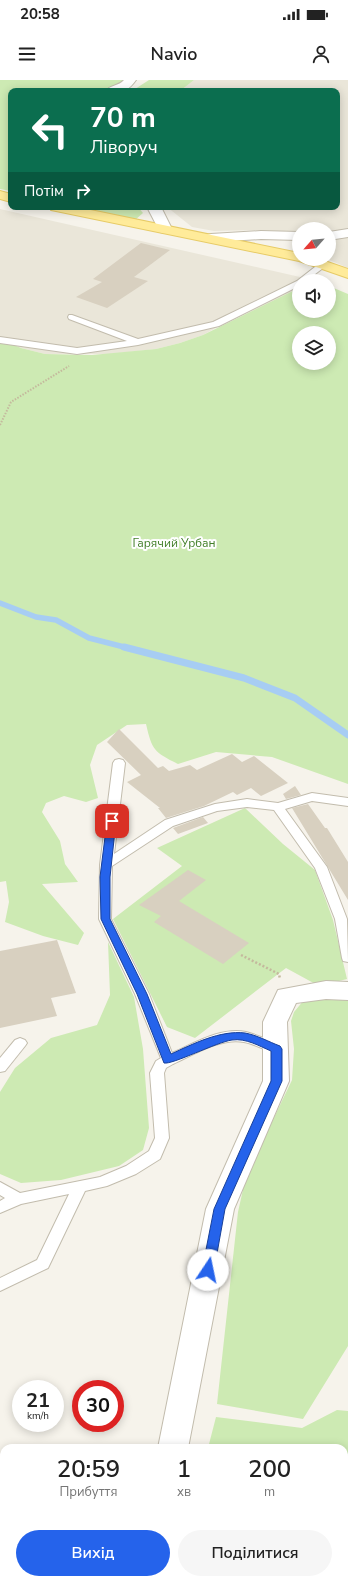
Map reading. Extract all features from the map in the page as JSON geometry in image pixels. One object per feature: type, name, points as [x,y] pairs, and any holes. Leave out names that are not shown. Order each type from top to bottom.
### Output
[{"type":"main road","points":[[71,210],[292,255]]},
{"type":"main road","points":[[326,266],[348,274]]},
{"type":"street","points":[[120,88],[125,86],[130,80]]},
{"type":"street","points":[[156,210],[165,229]]},
{"type":"street","points":[[336,235],[348,233]]},
{"type":"street","points":[[211,238],[261,235],[292,236]]},
{"type":"street","points":[[174,1444],[220,1209],[276,1081],[277,1049],[275,1022],[287,996],[326,990],[348,990]]},
{"type":"lane","points":[[311,274],[322,266]]},
{"type":"lane","points":[[0,340],[77,351],[138,342],[216,324],[292,286]]},
{"type":"lane","points":[[72,317],[138,342]]},
{"type":"lane","points":[[119,763],[106,865],[105,919],[142,994],[168,1060]]},
{"type":"lane","points":[[106,865],[169,823],[215,808],[247,803],[278,807],[312,797],[348,802]]},
{"type":"lane","points":[[278,807],[321,868],[341,919],[348,958]]},
{"type":"lane","points":[[0,1207],[18,1199],[102,1182],[131,1170],[155,1155],[162,1138],[157,1073],[161,1065],[168,1060],[205,1043],[232,1036],[246,1037],[277,1049]]},
{"type":"lane","points":[[0,1067],[20,1043]]},
{"type":"lane","points":[[0,1285],[42,1264],[80,1186]]},
{"type":"lane","points":[[0,1188],[18,1199]]},
{"type":"path","points":[[0,425],[11,402],[99,348]]},
{"type":"path","points":[[241,955],[279,974],[287,996]]},
{"type":"shaded area","points":[[194,80],[348,80],[348,268],[336,263],[336,222],[292,222],[292,232],[256,230],[214,231],[192,227],[171,210],[340,210],[340,88],[184,88]]},
{"type":"shaded area","points":[[0,209],[292,275],[292,292],[286,296],[223,324],[203,335],[156,349],[111,354],[45,354],[21,348],[0,339]]},
{"type":"green space","points":[[0,80],[123,80],[122,84],[115,88],[8,88],[8,190],[0,189]]},
{"type":"green space","points":[[149,80],[194,80],[184,88],[137,88]]},
{"type":"green space","points":[[93,210],[140,210],[143,213],[135,220]]},
{"type":"green space","name":"Гарячий Урбан","points":[[336,289],[348,294],[348,784],[272,757],[216,752],[178,764],[155,749],[150,740],[146,724],[127,725],[97,745],[90,765],[98,798],[86,802],[64,796],[46,803],[42,812],[60,841],[65,864],[78,882],[42,884],[84,933],[78,945],[43,936],[5,922],[9,902],[6,881],[0,882],[0,339],[21,348],[45,354],[92,355],[156,349],[203,335],[292,291],[292,318],[336,318]]},
{"type":"green space","points":[[245,808],[283,844],[315,870],[333,920],[347,979],[319,986],[286,968],[195,1038],[167,1027],[113,919],[182,866],[157,848]]},
{"type":"green space","points":[[108,942],[134,997],[143,1049],[149,1128],[143,1150],[119,1166],[61,1180],[21,1183],[0,1174],[0,1092],[15,1068],[51,1038],[97,1025],[110,995]]},
{"type":"green space","points":[[312,998],[348,998],[348,1346],[303,1419],[217,1404],[238,1212],[246,1176],[292,1080],[294,1049],[291,1021],[294,1012],[304,1000]]},
{"type":"green space","points":[[337,1410],[348,1411],[348,1444],[209,1444],[216,1417],[302,1428]]},
{"type":"building","points":[[141,243],[170,250],[134,277],[148,281],[107,308],[76,297],[102,282],[93,279]]},
{"type":"building","points":[[119,729],[158,768],[163,766],[169,771],[190,765],[197,770],[232,754],[242,762],[254,756],[288,783],[261,796],[251,788],[237,795],[233,792],[204,806],[166,818],[158,808],[160,808],[127,782],[141,775],[107,742]]},
{"type":"building","points":[[295,786],[301,795],[286,799],[283,794]]},
{"type":"building","points":[[308,804],[325,828],[327,828],[348,862],[348,900],[292,808]]},
{"type":"building","points":[[203,817],[208,823],[178,834],[173,828]]},
{"type":"building","points":[[188,870],[206,880],[179,901],[249,943],[223,964],[154,922],[161,916],[139,905]]},
{"type":"building","points":[[57,940],[76,993],[51,998],[57,1016],[0,1028],[0,951]]},
{"type":"waterway","points":[[0,603],[36,617],[56,620],[89,638],[128,648]]},
{"type":"waterway","points":[[124,647],[244,678],[295,698],[348,735]]},
{"type":"route","points":[[112,821],[105,877],[105,919],[142,994],[168,1060],[205,1043],[232,1036],[246,1037],[277,1049],[276,1081],[220,1209],[208,1270]]}]
